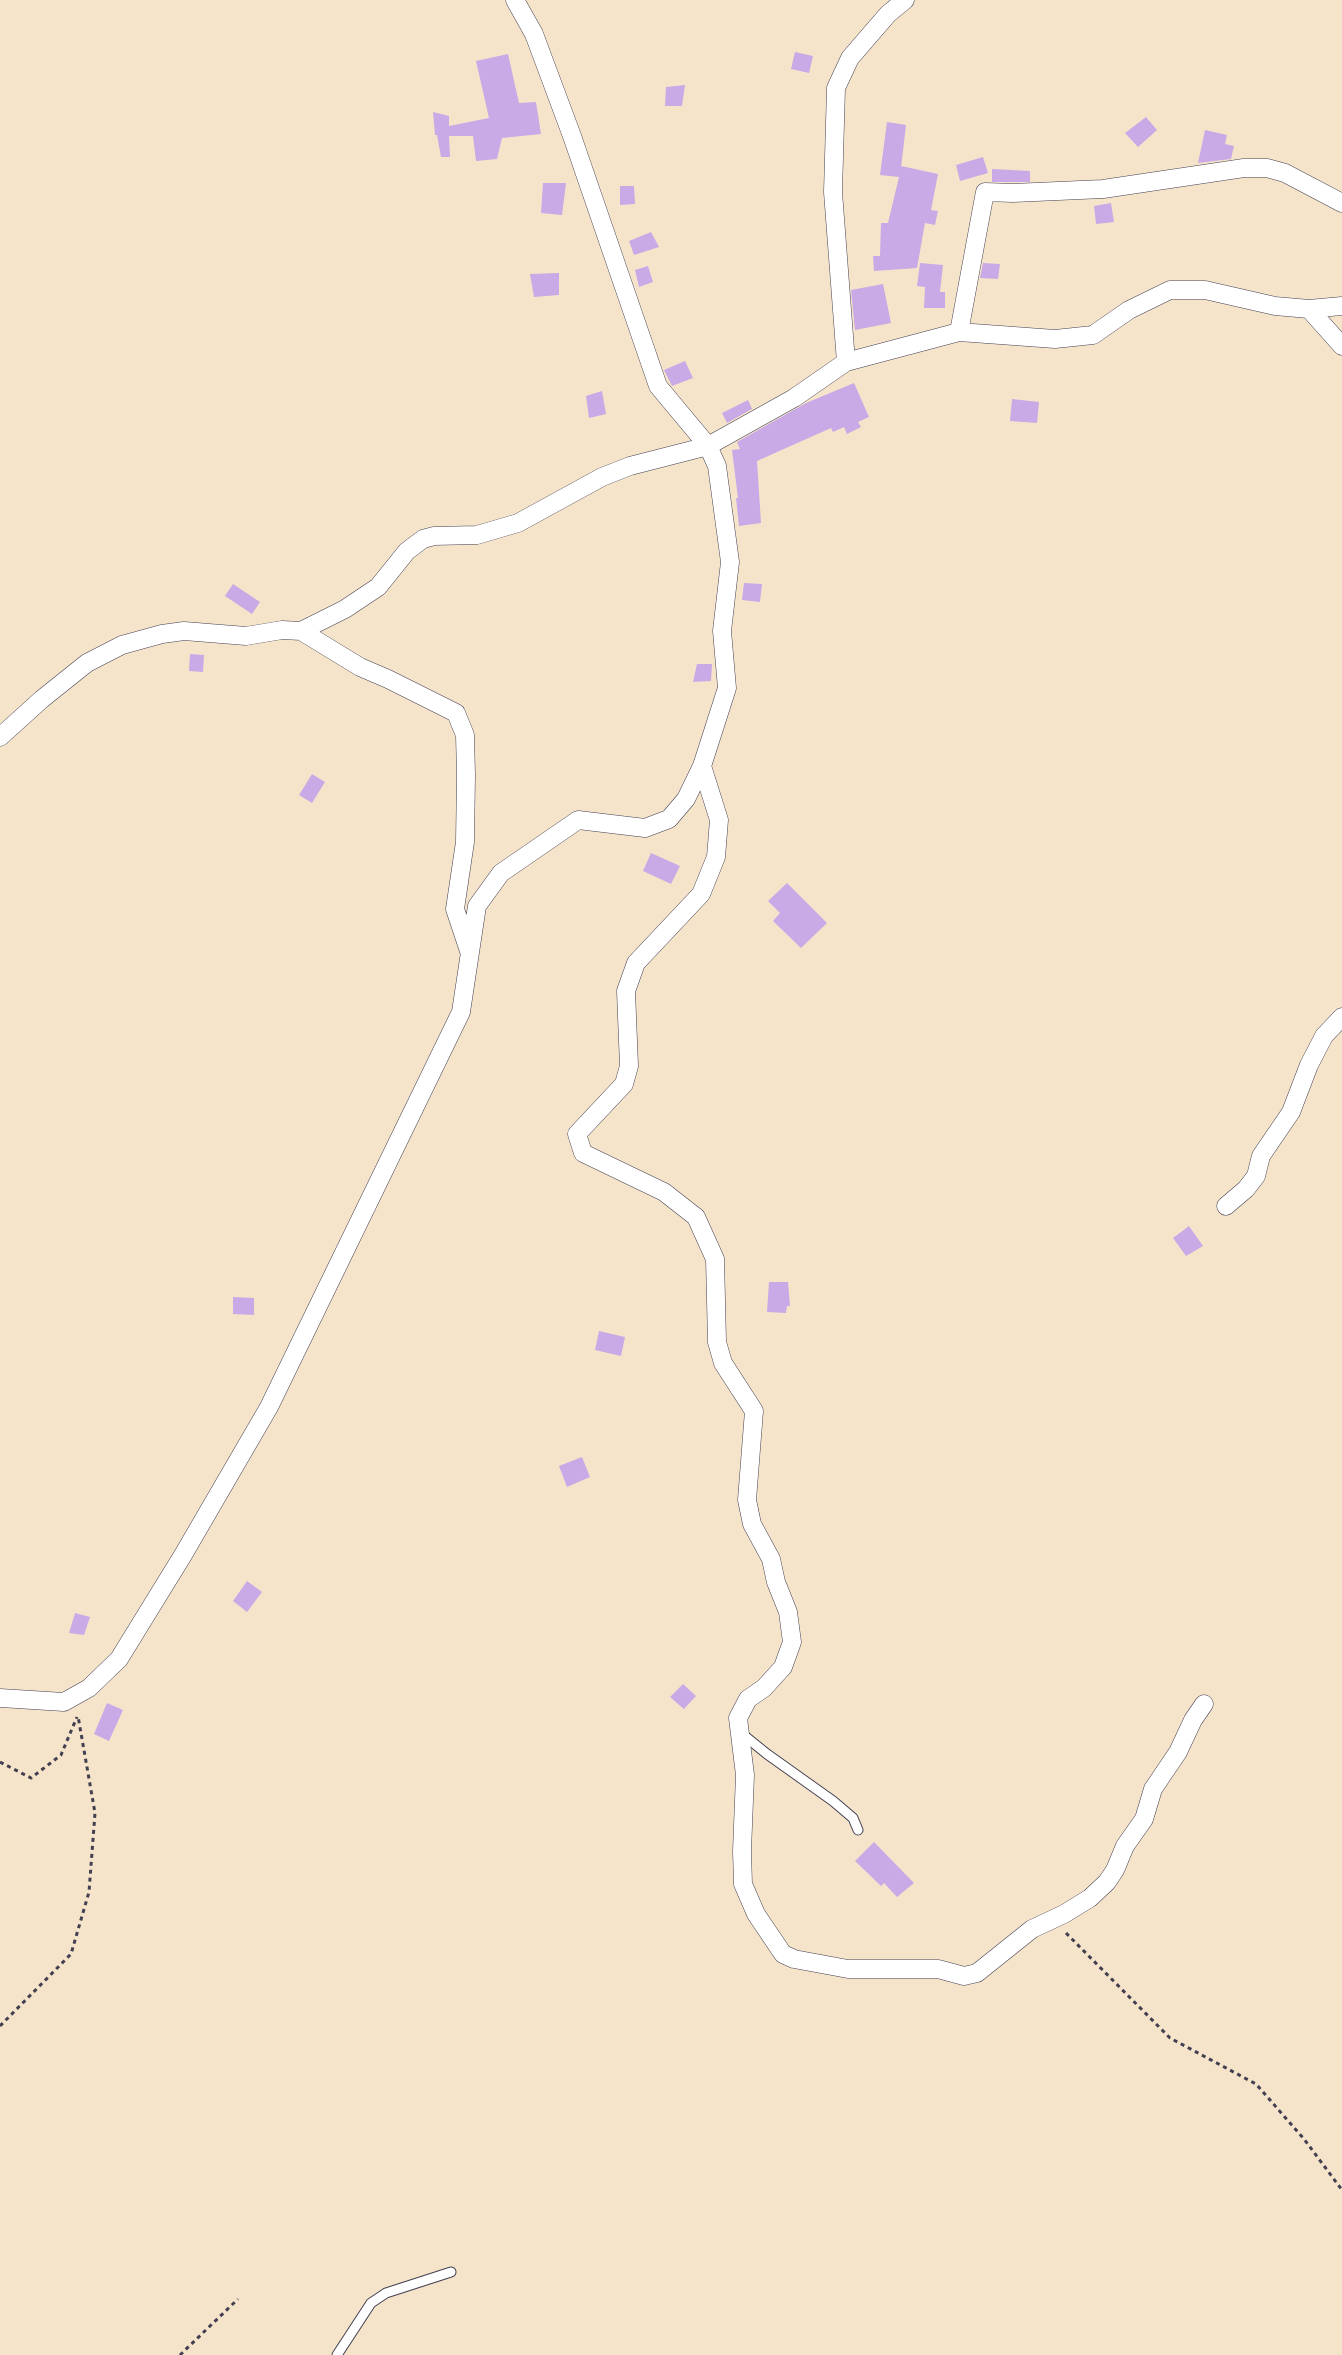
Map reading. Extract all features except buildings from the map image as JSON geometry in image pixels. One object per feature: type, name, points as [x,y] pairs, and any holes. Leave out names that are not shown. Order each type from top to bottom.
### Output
[{"type":"street","points":[[0,1698],[64,1702],[88,1688],[119,1659],[183,1555],[270,1407],[461,1012],[477,906],[501,872],[578,820],[645,828],[669,819],[686,799],[702,766],[727,688],[722,631],[730,562],[717,466],[708,446],[658,386],[572,136],[534,34],[515,0]]},
{"type":"street","points":[[846,362],[834,192],[836,88],[850,58],[888,14],[905,0]]},
{"type":"street","points":[[959,332],[985,192],[1013,193],[1103,189],[1244,168],[1267,168],[1285,173],[1342,203]]},
{"type":"street","points":[[301,631],[345,609],[378,587],[407,551],[423,539],[434,536],[477,535],[518,523],[602,477],[630,466],[708,446],[794,398],[846,362],[959,332],[1055,339],[1093,335],[1129,310],[1170,290],[1205,290],[1275,306],[1309,309],[1342,306]]},
{"type":"street","points":[[1309,309],[1342,346]]},
{"type":"street","points":[[0,737],[42,699],[87,663],[122,645],[184,631],[246,636],[282,630],[301,631],[360,667],[446,706],[456,714],[462,725],[466,775],[465,842],[455,909],[469,952]]},
{"type":"street","points":[[702,766],[719,820],[716,857],[701,894],[636,963],[626,991],[629,1066],[624,1084],[577,1134],[583,1153],[664,1192],[696,1217],[715,1259],[717,1342],[723,1363],[754,1410],[747,1500],[752,1524],[771,1559],[776,1582],[788,1612],[792,1642],[783,1667],[764,1688],[748,1699],[738,1718],[745,1775],[743,1884],[756,1914],[783,1954],[818,1964],[848,1969],[938,1969],[964,1976],[977,1973],[989,1966],[1027,1932],[1051,1918],[1064,1914],[1090,1898],[1107,1882],[1115,1870],[1125,1846],[1144,1819],[1153,1789],[1178,1752],[1193,1720],[1204,1704]]},
{"type":"street","points":[[1226,1206],[1246,1189],[1256,1176],[1261,1156],[1291,1112],[1309,1065],[1324,1036],[1342,1017]]},
{"type":"lane","points":[[739,1731],[767,1754],[833,1801],[853,1818],[858,1830]]},
{"type":"lane","points":[[337,2355],[371,2303],[386,2292],[451,2272]]},
{"type":"path","points":[[0,2026],[71,1954],[89,1892],[95,1813],[78,1716],[64,1702]]},
{"type":"path","points":[[0,1762],[31,1778],[62,1755],[78,1716]]},
{"type":"path","points":[[1051,1918],[1170,2038],[1256,2084],[1304,2139],[1342,2190]]},
{"type":"path","points":[[180,2355],[238,2299]]}]
